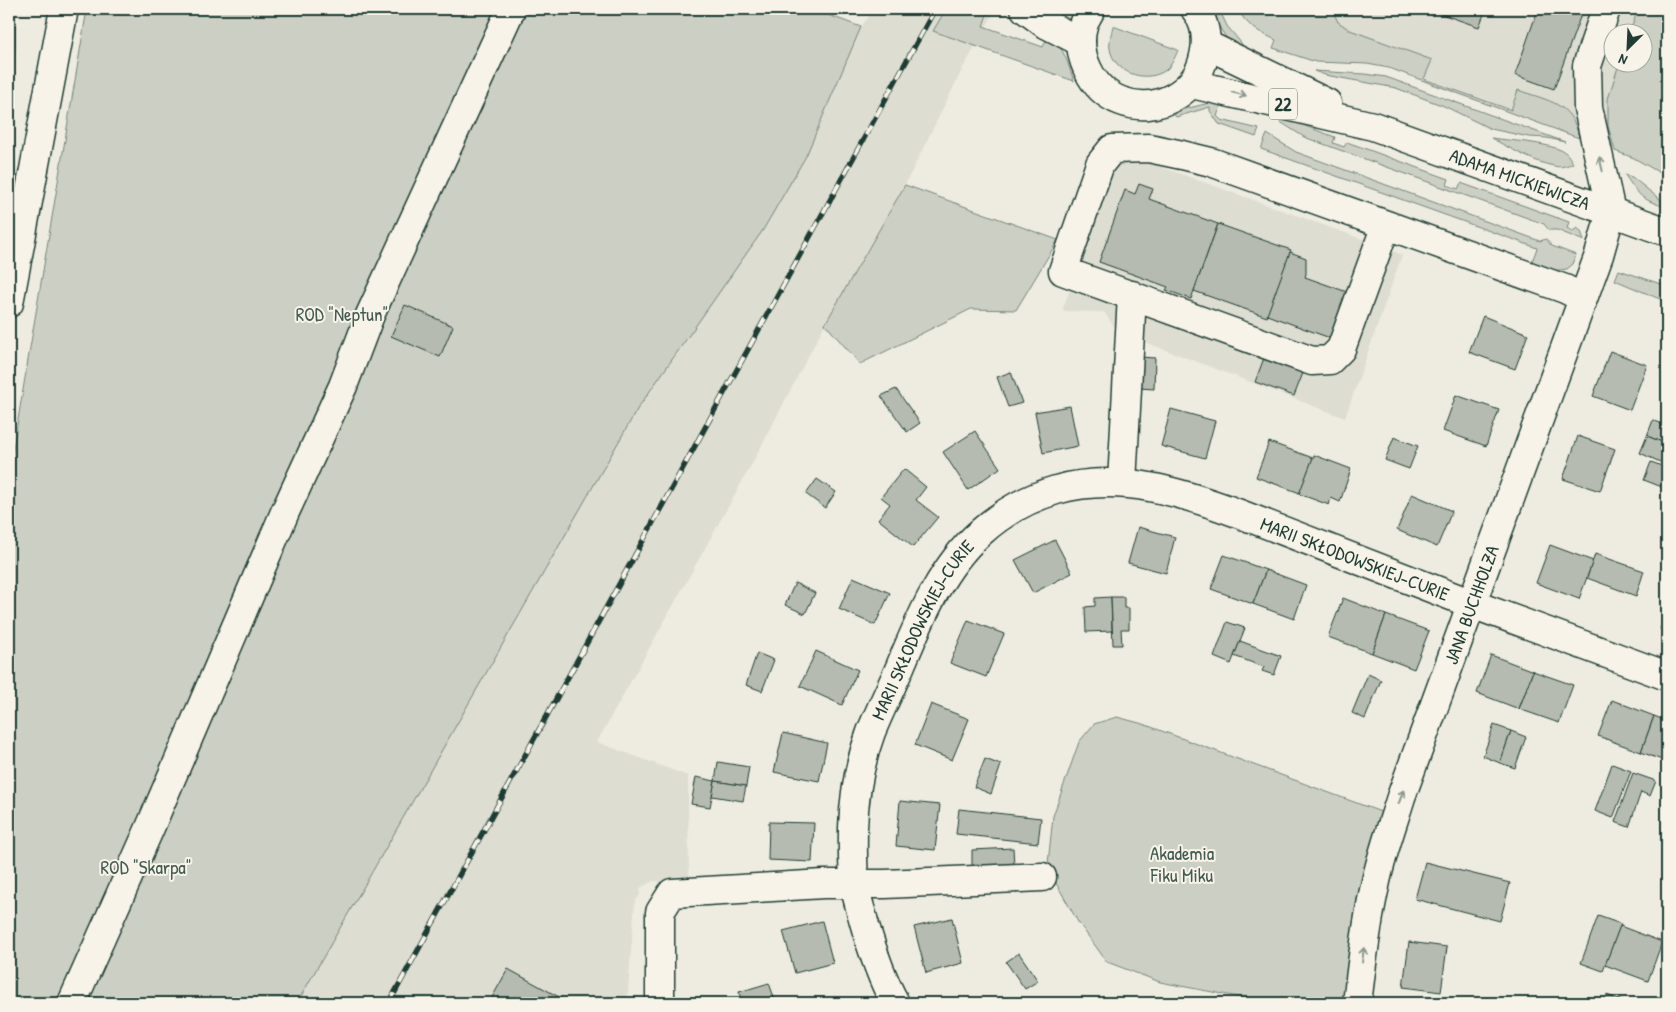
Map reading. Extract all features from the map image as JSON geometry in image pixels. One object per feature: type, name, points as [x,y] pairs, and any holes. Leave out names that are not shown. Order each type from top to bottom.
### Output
[{"type":"street","points":[[9,303],[64,9]]},
{"type":"street","points":[[72,1003],[149,830],[285,512],[342,386],[370,315],[511,9]]},
{"type":"street","points":[[1025,9],[1044,23],[1081,42]]},
{"type":"street","points":[[1092,9],[1084,22],[1081,42],[1084,60],[1092,78],[1105,92],[1122,102],[1140,105],[1159,104],[1177,96],[1192,84],[1202,66],[1207,45],[1202,18],[1195,9]]},
{"type":"street","points":[[1606,9],[1587,66],[1588,108],[1612,212]]},
{"type":"street","name":"ADAMA MICKIEWICZA","points":[[1207,45],[1374,126],[1667,232]]},
{"type":"street","name":"ADAMA MICKIEWICZA","points":[[1192,84],[1374,126]]},
{"type":"street","points":[[1386,225],[1341,349],[1330,360],[1312,361],[1063,271],[1100,164],[1112,149],[1148,148],[1182,154],[1211,162],[1386,225],[1565,290],[1583,298]]},
{"type":"street","name":"JANA BUCHHOLZA","points":[[1357,1003],[1366,928],[1375,883],[1387,840],[1599,255],[1612,212]]},
{"type":"street","points":[[1122,482],[1132,295]]},
{"type":"street","name":"MARII SKŁODOWSKIEJ-CURIE","points":[[895,1003],[886,988],[874,955],[855,884],[853,828],[864,755],[871,732],[921,616],[950,568],[980,532],[1017,507],[1039,496],[1076,486],[1122,482],[1148,486],[1206,501],[1472,604],[1667,676]]},
{"type":"street","points":[[660,1003],[660,912],[672,893],[1042,877]]},
{"type":"shaded area","points":[[874,9],[996,9],[961,72],[905,185],[825,324],[753,462],[597,742],[688,776],[689,884],[653,881],[640,888],[640,895],[635,901],[627,1003],[297,1003],[638,408],[763,230],[806,156],[861,27]]},
{"type":"shaded area","points":[[1244,9],[1660,9],[1654,44],[1654,22],[1604,22],[1604,72],[1649,72],[1635,155],[1245,12]]},
{"type":"shaded area","points":[[1119,152],[1379,245],[1402,255],[1345,418],[1118,332],[1104,312],[1062,311]]},
{"type":"green space","name":"ROD \"Neptun\"","points":[[87,9],[812,9],[861,27],[806,156],[763,230],[638,408],[297,1003],[9,1003],[9,473]]},
{"type":"green space","points":[[946,9],[989,9],[983,26],[1043,47],[1048,35],[1062,50],[1074,81],[933,31]]},
{"type":"green space","points":[[1210,9],[1219,9],[1227,26],[1242,44],[1242,48],[1235,49],[1221,30]]},
{"type":"green space","points":[[1238,9],[1332,9],[1338,22],[1350,30],[1432,60],[1424,79],[1511,110],[1518,90],[1549,101],[1565,110],[1571,117],[1579,138],[1389,68],[1367,64],[1316,62],[1273,48],[1276,40],[1249,24]]},
{"type":"green space","points":[[1638,9],[1667,9],[1667,177],[1634,158],[1615,151],[1608,126],[1608,99],[1616,72],[1654,72],[1654,22],[1633,22]]},
{"type":"green space","points":[[1113,26],[1178,50],[1172,63],[1166,70],[1151,76],[1134,75],[1120,67],[1110,50]]},
{"type":"green space","points":[[1314,71],[1386,77],[1565,142],[1491,129],[1444,106],[1396,88],[1325,75]]},
{"type":"green space","points":[[1214,102],[1222,103],[1217,116],[1221,120],[1259,129],[1256,137],[1219,124],[1210,111],[1210,107],[1176,117],[1174,115],[1180,110]]},
{"type":"green space","points":[[1271,116],[1335,137],[1333,143],[1344,147],[1347,142],[1449,179],[1447,185],[1458,189],[1461,183],[1569,222],[1567,228],[1573,231],[1577,228],[1581,231],[1584,241],[1557,230],[1549,230],[1544,224],[1304,137]]},
{"type":"green space","points":[[1267,134],[1296,152],[1540,241],[1546,239],[1552,246],[1576,255],[1573,264],[1567,269],[1543,272],[1530,267],[1537,248],[1261,149]]},
{"type":"green space","points":[[1491,138],[1556,148],[1566,153],[1573,163],[1556,167],[1539,162]]},
{"type":"green space","points":[[1625,175],[1632,177],[1667,205],[1667,208],[1642,197]]},
{"type":"green space","points":[[905,185],[1058,240],[1016,310],[971,309],[860,364],[825,324]]},
{"type":"green space","points":[[1619,270],[1667,286],[1667,302],[1615,280]]},
{"type":"green space","name":"Akademia Fiku Miku","points":[[1117,717],[1143,724],[1381,812],[1357,899],[1344,1003],[1306,1003],[1244,998],[1160,982],[1107,962],[1078,922],[1056,883],[1048,864],[1053,816],[1079,742],[1094,724]]},
{"type":"building","points":[[1427,9],[1486,9],[1479,27]]},
{"type":"building","points":[[1538,9],[1583,9],[1554,89],[1515,75]]},
{"type":"building","points":[[1139,184],[1153,189],[1149,199],[1218,224],[1191,299],[1166,290],[1168,287],[1099,262],[1125,190],[1135,194]]},
{"type":"building","points":[[1218,224],[1291,250],[1267,317],[1194,291]]},
{"type":"building","points":[[1290,252],[1306,258],[1305,277],[1347,292],[1341,324],[1336,322],[1330,338],[1267,315]]},
{"type":"building","points":[[405,305],[453,326],[440,357],[391,336]]},
{"type":"building","points":[[1483,316],[1528,334],[1515,369],[1469,352]]},
{"type":"building","points":[[1610,351],[1647,365],[1630,410],[1593,396]]},
{"type":"building","points":[[1140,357],[1155,358],[1154,389],[1139,388]]},
{"type":"building","points":[[1264,358],[1303,373],[1294,396],[1255,382]]},
{"type":"building","points":[[1011,372],[1022,403],[1008,407],[997,377]]},
{"type":"building","points":[[896,389],[920,423],[907,432],[881,396]]},
{"type":"building","points":[[1456,395],[1499,410],[1486,446],[1443,431]]},
{"type":"building","points":[[1070,406],[1078,446],[1043,453],[1035,412]]},
{"type":"building","points":[[1171,409],[1215,421],[1205,458],[1161,446]]},
{"type":"building","points":[[1653,420],[1667,426],[1667,444],[1647,436]]},
{"type":"building","points":[[975,431],[1000,468],[968,490],[943,452]]},
{"type":"building","points":[[1578,436],[1615,449],[1600,491],[1563,479]]},
{"type":"building","points":[[1647,436],[1667,444],[1667,465],[1640,453]]},
{"type":"building","points":[[1394,437],[1418,446],[1409,469],[1385,460]]},
{"type":"building","points":[[1269,442],[1313,458],[1300,493],[1256,477]]},
{"type":"building","points":[[1314,455],[1351,469],[1340,502],[1331,498],[1329,505],[1299,494]]},
{"type":"building","points":[[1651,462],[1667,468],[1667,489],[1644,480]]},
{"type":"building","points":[[904,469],[926,487],[916,500],[938,517],[913,547],[878,519],[890,504],[881,497]]},
{"type":"building","points":[[817,479],[836,492],[825,508],[806,494]]},
{"type":"building","points":[[1412,494],[1452,511],[1437,547],[1397,530]]},
{"type":"building","points":[[1138,527],[1175,537],[1166,573],[1128,563]]},
{"type":"building","points":[[1055,540],[1072,573],[1033,593],[1015,560]]},
{"type":"building","points":[[1550,545],[1593,561],[1579,599],[1536,583]]},
{"type":"building","points":[[1595,554],[1644,571],[1636,596],[1587,578]]},
{"type":"building","points":[[1224,555],[1266,570],[1253,604],[1211,589]]},
{"type":"building","points":[[1266,570],[1306,585],[1294,619],[1253,604]]},
{"type":"building","points":[[853,577],[890,593],[875,625],[839,609]]},
{"type":"building","points":[[795,583],[815,593],[805,614],[785,605]]},
{"type":"building","points":[[1111,597],[1112,631],[1086,632],[1085,607],[1095,606],[1095,598]]},
{"type":"building","points":[[1111,597],[1124,597],[1124,608],[1129,608],[1129,629],[1121,629],[1122,645],[1113,645]]},
{"type":"building","points":[[1343,598],[1386,615],[1372,653],[1328,637]]},
{"type":"building","points":[[1667,611],[1667,632],[1660,629]]},
{"type":"building","points":[[1386,615],[1429,631],[1414,669],[1372,653]]},
{"type":"building","points":[[968,620],[1004,634],[986,677],[950,663]]},
{"type":"building","points":[[1227,622],[1245,628],[1231,664],[1214,657]]},
{"type":"building","points":[[1240,641],[1281,656],[1274,675],[1262,671],[1264,667],[1234,656]]},
{"type":"building","points":[[816,651],[858,670],[842,705],[800,686]]},
{"type":"building","points":[[757,653],[774,660],[762,691],[746,685]]},
{"type":"building","points":[[1491,655],[1533,671],[1519,709],[1477,693]]},
{"type":"building","points":[[1533,671],[1573,685],[1559,723],[1519,709]]},
{"type":"building","points":[[1368,674],[1381,680],[1365,719],[1352,713]]},
{"type":"building","points":[[1612,700],[1654,716],[1641,752],[1598,736]]},
{"type":"building","points":[[931,704],[969,719],[952,760],[915,745]]},
{"type":"building","points":[[1654,716],[1667,721],[1667,762],[1641,752]]},
{"type":"building","points":[[1494,725],[1511,731],[1500,763],[1483,756]]},
{"type":"building","points":[[1511,731],[1526,737],[1515,768],[1500,763]]},
{"type":"building","points":[[783,733],[827,743],[819,781],[774,772]]},
{"type":"building","points":[[985,759],[1001,765],[991,794],[974,787]]},
{"type":"building","points":[[718,762],[749,767],[746,786],[715,781]]},
{"type":"building","points":[[1612,764],[1631,771],[1613,818],[1595,811]]},
{"type":"building","points":[[1633,773],[1656,781],[1650,796],[1641,792],[1629,827],[1615,822]]},
{"type":"building","points":[[696,777],[715,781],[710,807],[691,804]]},
{"type":"building","points":[[715,781],[746,786],[743,801],[712,796]]},
{"type":"building","points":[[900,801],[940,805],[935,850],[896,846]]},
{"type":"building","points":[[959,809],[1041,818],[1038,843],[956,834]]},
{"type":"building","points":[[769,822],[814,823],[812,862],[768,860]]},
{"type":"building","points":[[1013,848],[1014,865],[972,867],[972,850]]},
{"type":"building","points":[[1425,862],[1510,883],[1500,921],[1415,899]]},
{"type":"building","points":[[1598,916],[1621,924],[1603,971],[1581,963]]},
{"type":"building","points":[[952,918],[963,963],[926,973],[914,927]]},
{"type":"building","points":[[822,921],[833,963],[795,973],[783,931]]},
{"type":"building","points":[[1620,926],[1662,942],[1648,981],[1605,965]]},
{"type":"building","points":[[1409,942],[1447,947],[1441,992],[1403,987]]},
{"type":"building","points":[[1019,953],[1038,981],[1025,989],[1006,962]]},
{"type":"building","points":[[508,969],[570,1003],[489,1003]]},
{"type":"building","points":[[769,983],[776,1003],[742,1003],[739,992]]},
{"type":"building","points":[[1607,995],[1627,1003],[1604,1003]]},
{"type":"waterway","points":[[9,84],[11,9]]},
{"type":"railway","points":[[389,1003],[935,9]]},
{"type":"park label","name":"ROD \"Skarpa\"","points":[[146,867]]}]
